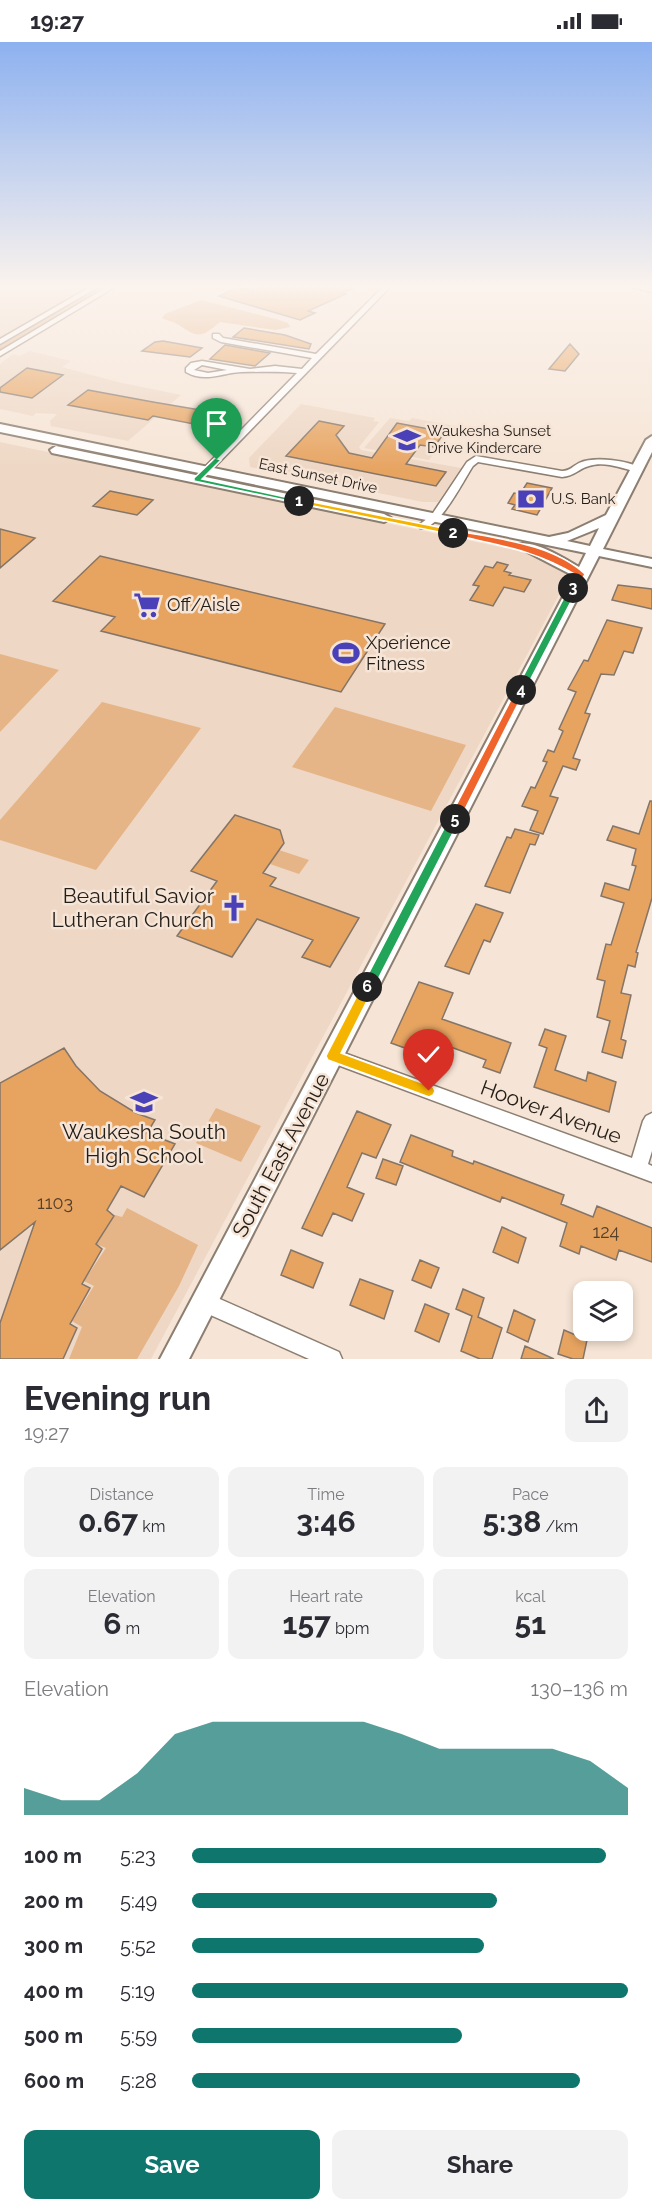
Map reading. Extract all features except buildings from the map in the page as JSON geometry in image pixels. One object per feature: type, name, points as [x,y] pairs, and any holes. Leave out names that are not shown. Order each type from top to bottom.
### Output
[{"type":"main road","name":"East Sunset Drive","points":[[0,428],[545,541],[591,555]]},
{"type":"main road","name":"East Sunset Drive","points":[[0,438],[525,547],[591,555]]},
{"type":"main road","name":"South East Avenue","points":[[174,1359],[333,1056],[580,574],[652,440]]},
{"type":"main road","points":[[545,541],[568,538],[608,524],[625,549],[652,562]]},
{"type":"main road","points":[[525,547],[554,558],[580,574]]},
{"type":"main road","points":[[591,555],[652,562]]},
{"type":"main road","points":[[591,555],[652,573]]},
{"type":"street","points":[[270,348],[320,357]]},
{"type":"street","points":[[197,480],[328,348]]},
{"type":"street","points":[[241,370],[202,363],[194,365],[189,370],[196,374],[209,376],[241,370],[275,368],[305,372]]},
{"type":"street","points":[[423,526],[435,518],[470,464],[476,459],[562,474],[572,473],[584,464],[592,462],[637,469]]},
{"type":"street","name":"Hoover Avenue","points":[[333,1056],[645,1171]]},
{"type":"street","points":[[645,1171],[652,1121]]},
{"type":"street","points":[[204,1302],[332,1359]]},
{"type":"shaded area","points":[[30,351],[71,361],[62,367],[122,383],[181,395],[128,441],[51,426],[50,421],[57,414],[36,413],[33,416],[0,409],[0,364],[13,354],[20,356]]},
{"type":"shaded area","points":[[301,404],[375,418],[373,421],[379,422],[359,447],[361,450],[461,468],[438,502],[423,502],[250,467],[249,458]]},
{"type":"shaded area","name":"Waukesha Sunset Drive Kindercare","points":[[390,418],[409,421],[412,418],[455,426],[429,460],[364,448]]},
{"type":"shaded area","name":"Waukesha South High School","points":[[0,442],[543,556],[569,572],[569,576],[151,1359],[0,1359]]},
{"type":"shaded area","points":[[0,654],[59,670],[0,732]]},
{"type":"shaded area","points":[[102,702],[201,728],[96,870],[0,840],[0,820]]},
{"type":"shaded area","points":[[335,707],[466,745],[431,811],[292,767]]},
{"type":"shaded area","points":[[279,850],[309,860],[299,874],[270,864]]},
{"type":"shaded area","points":[[216,1108],[261,1126],[241,1162],[196,1143]]},
{"type":"shaded area","points":[[127,1208],[198,1245],[179,1286],[137,1359],[69,1359],[82,1327],[72,1321],[94,1286],[84,1281],[106,1248],[96,1244],[115,1215],[122,1217]]},
{"type":"place","name":"Waukesha Sunset Drive Kindercare","points":[[407,440]]},
{"type":"place","name":"U.S. Bank","points":[[531,499]]},
{"type":"place","name":"Off/Aisle","points":[[147,605]]},
{"type":"place","name":"Xperience Fitness","points":[[346,653]]},
{"type":"place","name":"Beautiful Savior Lutheran Church","points":[[234,908]]},
{"type":"place","name":"Waukesha South High School","points":[[144,1102]]},
{"type":"route","points":[[217,460],[197,480],[525,547],[554,558],[580,574],[333,1056],[429,1091]]}]
